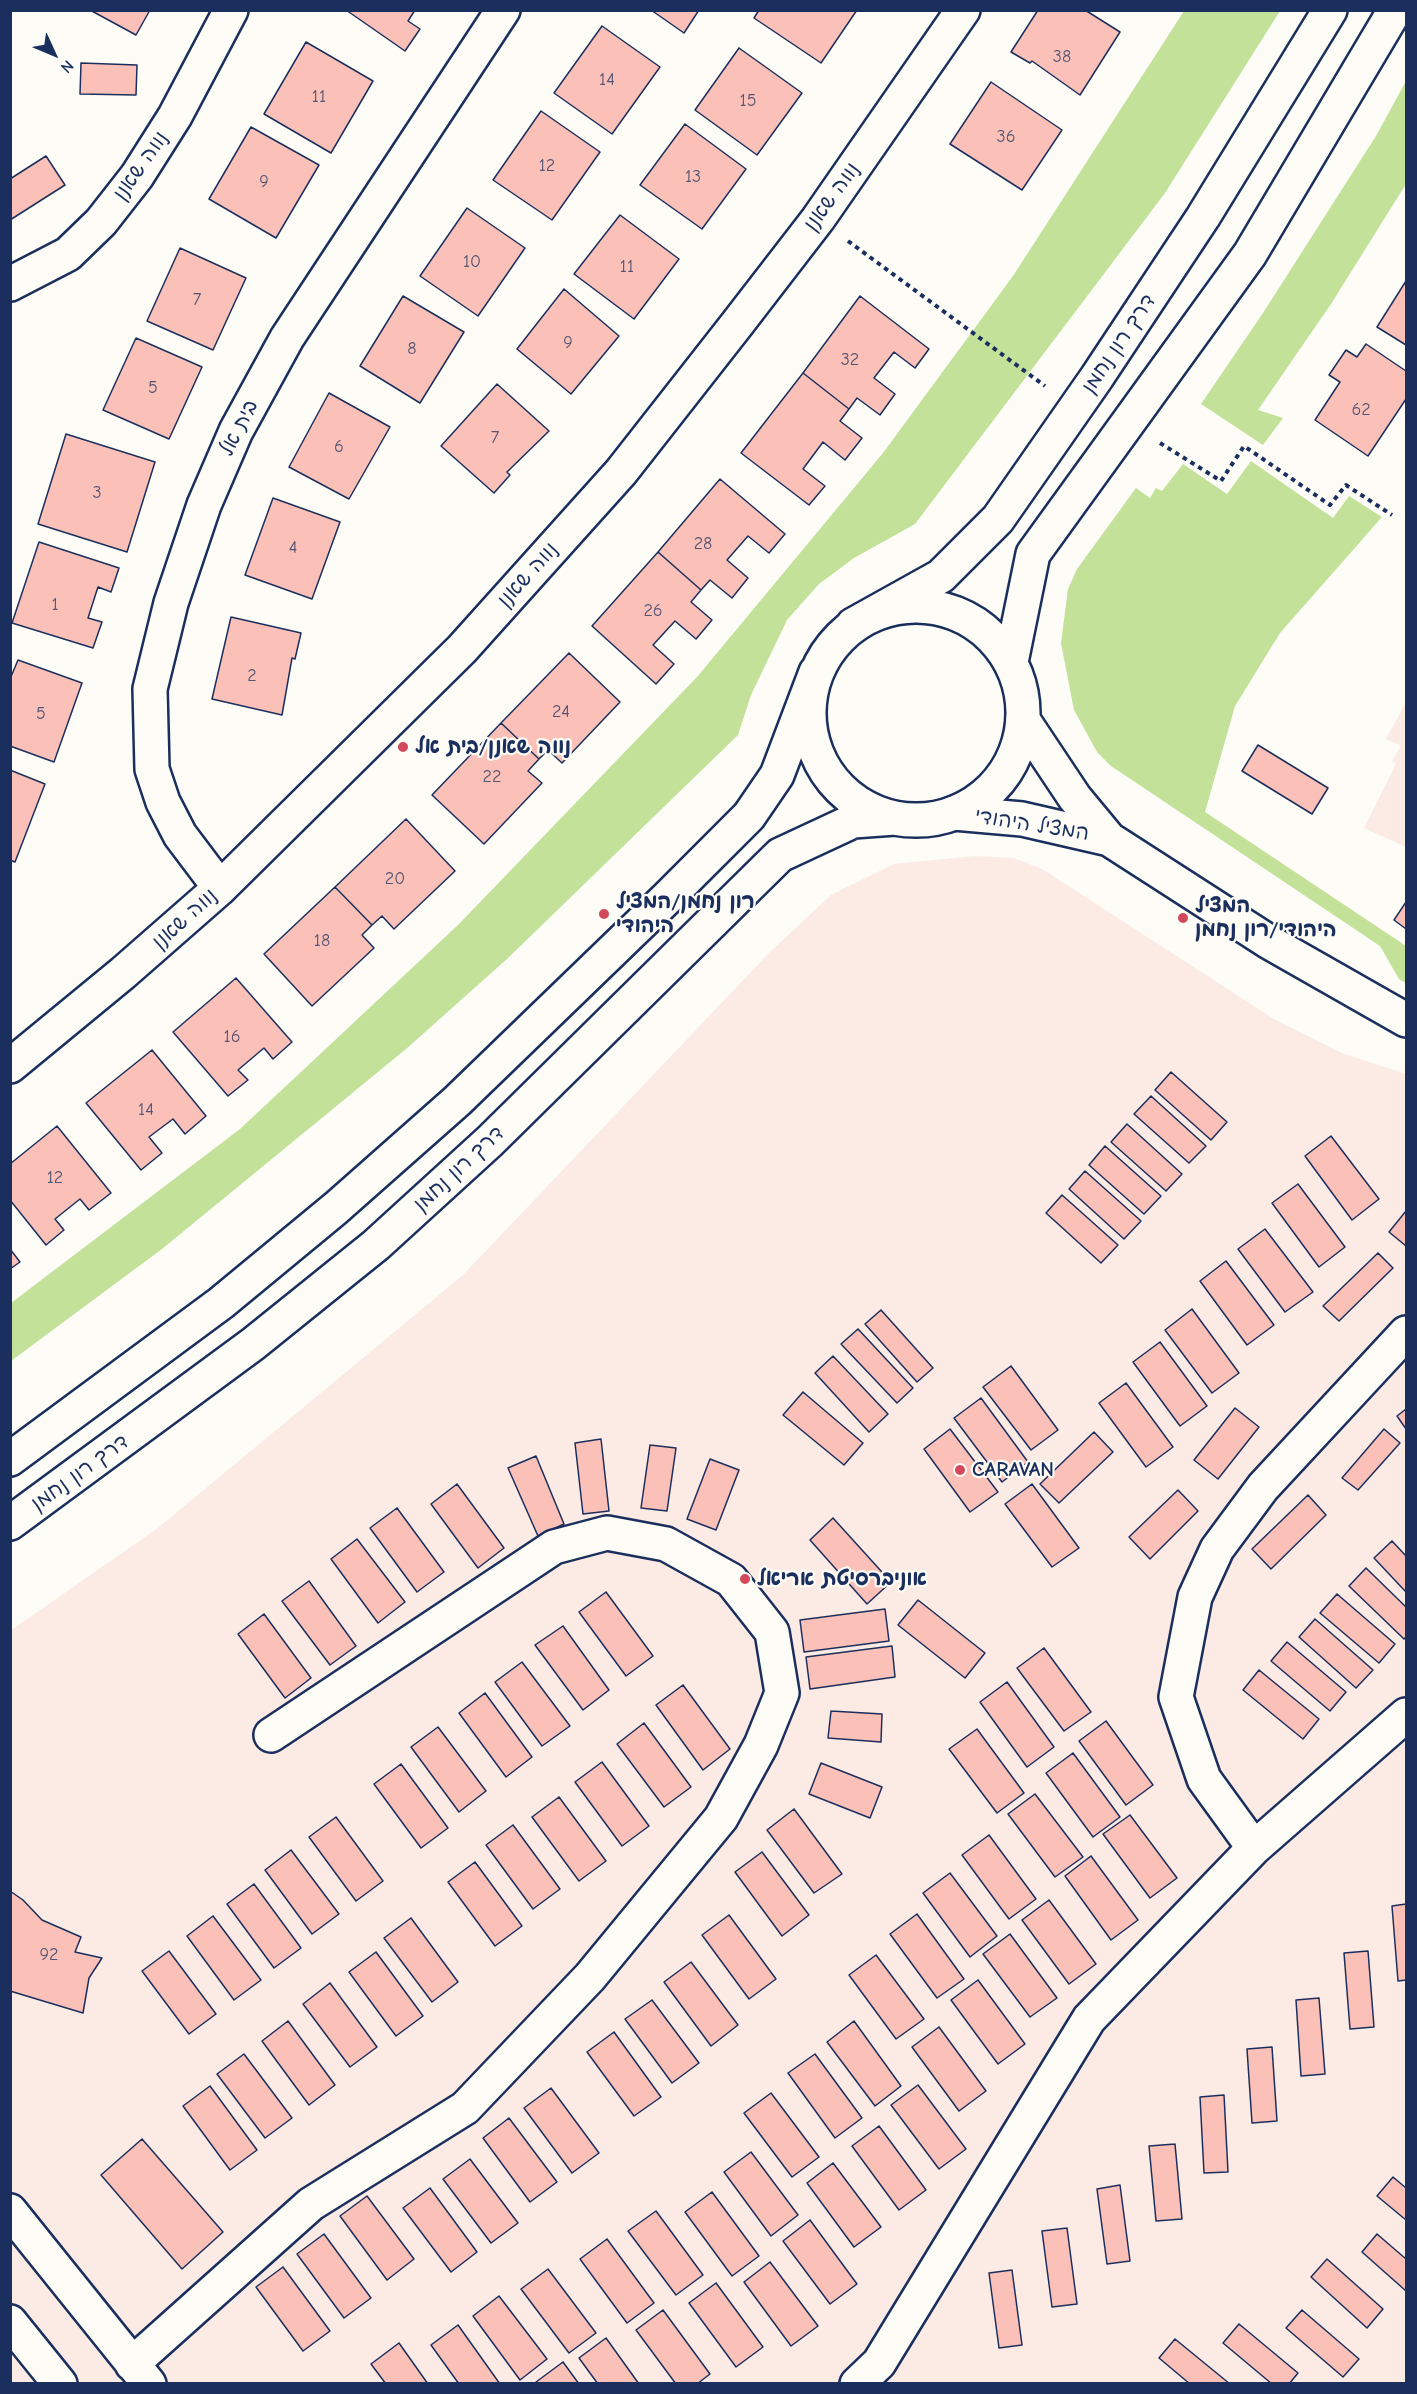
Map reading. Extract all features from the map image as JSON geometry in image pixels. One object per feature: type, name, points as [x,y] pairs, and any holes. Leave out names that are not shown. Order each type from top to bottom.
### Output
[{"type":"main road","name":"נווה שאנן","points":[[10,284],[68,254],[108,213],[137,176],[175,116],[231,10]]},
{"type":"main road","name":"בית אל","points":[[220,888],[180,835],[163,802],[152,769],[150,689],[171,603],[208,494],[236,431],[287,338],[503,10]]},
{"type":"main road","name":"נווה שאנן","points":[[10,1066],[123,973],[220,888],[462,649],[621,472],[818,219],[963,10]]},
{"type":"main road","name":"דרך רון נחמן","points":[[853,625],[941,576],[998,519],[1097,377],[1197,226],[1330,10]]},
{"type":"main road","points":[[1011,662],[1033,554],[1250,254],[1395,10]]},
{"type":"main road","points":[[10,1459],[221,1303],[336,1208],[457,1101],[658,907],[749,816],[777,775],[816,672],[831,646],[853,625],[885,609],[922,605],[958,613],[989,633],[1011,662],[1021,690],[1023,720],[1017,749],[1002,777],[981,798],[954,813],[925,820],[894,818],[865,808],[839,789],[821,764],[810,735],[809,714],[816,672]]},
{"type":"main road","name":"המציל היהודי","points":[[1023,720],[1075,798],[1108,839],[1269,942],[1407,1020]]},
{"type":"main road","name":"המציל היהודי","points":[[954,813],[1022,819],[1108,839]]},
{"type":"main road","name":"דרך רון נחמן","points":[[10,1523],[253,1344],[376,1245],[490,1141],[780,855],[853,822],[894,818]]},
{"type":"main road","points":[[1254,1848],[1204,1779],[1176,1697],[1195,1597],[1217,1549],[1263,1487],[1407,1332]]},
{"type":"main road","points":[[10,2211],[140,2374],[311,2204],[465,2108],[590,1977],[721,1818],[761,1745],[782,1693],[772,1632],[732,1580],[666,1544],[607,1533],[554,1547],[271,1736]]},
{"type":"main road","points":[[857,2384],[879,2363],[1089,2019],[1254,1848],[1407,1715]]},
{"type":"main road","points":[[10,2322],[60,2384]]},
{"type":"path","points":[[840,236],[1046,386]]},
{"type":"path","points":[[1157,441],[1221,481],[1244,446],[1330,505],[1346,485],[1392,515]]},
{"type":"shaded area","points":[[1406,702],[1406,847],[1364,828],[1396,764],[1392,761],[1401,746],[1386,739]]},
{"type":"shaded area","name":"אוניברסיטת אריאל","points":[[974,856],[1014,858],[1042,869],[1274,1019],[1342,1053],[1406,1074],[1406,2383],[11,2383],[10,1631],[158,1528],[463,1275],[769,953],[831,895],[894,864]]},
{"type":"green space","points":[[1184,11],[1280,11],[1165,193],[915,524],[854,558],[819,584],[787,620],[751,695],[738,735],[507,959],[406,1049],[162,1249],[11,1361],[11,1303],[240,1129],[458,925],[697,677],[883,453],[1013,276]]},
{"type":"green space","points":[[1406,81],[1406,184],[1331,304],[1258,410],[1283,418],[1263,445],[1201,404],[1263,313],[1376,136]]},
{"type":"green space","points":[[1251,461],[1333,518],[1349,496],[1382,517],[1280,633],[1235,706],[1205,812],[1406,946],[1406,983],[1399,979],[1380,946],[1111,766],[1097,752],[1074,710],[1061,643],[1068,589],[1077,569],[1136,488],[1150,498],[1156,488],[1162,491],[1183,464],[1227,494]]},
{"type":"building","points":[[90,10],[150,10],[136,35]]},
{"type":"building","points":[[346,10],[415,10],[408,21],[420,29],[405,51]]},
{"type":"building","points":[[651,10],[699,10],[684,33]]},
{"type":"building","points":[[759,10],[857,10],[821,63],[754,18]]},
{"type":"building","points":[[1038,10],[1085,10],[1120,32],[1080,95],[1032,61],[1030,63],[1011,52]]},
{"type":"building","points":[[602,26],[660,67],[612,134],[554,93]]},
{"type":"building","points":[[306,42],[373,81],[331,153],[264,114]]},
{"type":"building","points":[[739,48],[802,93],[757,155],[695,110]]},
{"type":"building","points":[[81,63],[137,65],[136,95],[80,94]]},
{"type":"building","points":[[991,82],[1062,130],[1022,190],[950,144]]},
{"type":"building","points":[[541,111],[600,152],[552,220],[493,180]]},
{"type":"building","points":[[685,124],[746,169],[702,229],[640,185]]},
{"type":"building","points":[[251,127],[319,165],[276,238],[209,199]]},
{"type":"building","points":[[46,156],[65,185],[10,220],[10,179]]},
{"type":"building","points":[[467,208],[525,248],[478,316],[420,276]]},
{"type":"building","points":[[620,215],[679,259],[634,319],[574,274]]},
{"type":"building","points":[[180,248],[246,278],[213,350],[147,321]]},
{"type":"building","points":[[1406,281],[1406,345],[1377,327]]},
{"type":"building","points":[[564,289],[619,336],[571,394],[517,349]]},
{"type":"building","points":[[403,296],[464,332],[420,403],[360,366]]},
{"type":"building","points":[[860,296],[929,349],[915,368],[894,352],[874,378],[895,394],[880,415],[857,398],[849,409],[803,373]]},
{"type":"building","points":[[136,338],[202,367],[169,439],[103,410]]},
{"type":"building","points":[[1366,344],[1406,371],[1406,399],[1368,456],[1315,420],[1340,382],[1329,375],[1346,350],[1357,357]]},
{"type":"building","points":[[803,373],[849,409],[840,421],[862,438],[845,460],[823,442],[803,469],[825,486],[809,505],[741,453]]},
{"type":"building","points":[[497,384],[549,431],[507,472],[510,475],[494,493],[441,446]]},
{"type":"building","points":[[329,393],[390,427],[349,499],[289,467]]},
{"type":"building","points":[[66,434],[155,462],[127,552],[38,524]]},
{"type":"building","points":[[720,479],[785,534],[769,553],[748,536],[727,560],[748,578],[732,598],[710,580],[701,590],[658,552]]},
{"type":"building","points":[[273,498],[340,522],[312,599],[245,575]]},
{"type":"building","points":[[39,542],[119,568],[111,592],[98,587],[88,618],[102,622],[93,648],[12,623]]},
{"type":"building","points":[[658,552],[701,590],[691,602],[712,620],[696,639],[675,621],[653,645],[674,664],[656,684],[592,626]]},
{"type":"building","points":[[231,617],[301,633],[295,659],[292,658],[282,715],[212,699]]},
{"type":"building","points":[[569,653],[620,702],[562,763],[548,750],[539,759],[501,723]]},
{"type":"building","points":[[18,660],[82,683],[54,762],[10,746],[10,679]]},
{"type":"building","points":[[501,723],[539,759],[528,771],[542,783],[484,844],[432,795]]},
{"type":"building","points":[[1258,745],[1328,788],[1312,814],[1242,771]]},
{"type":"building","points":[[10,770],[45,784],[15,862],[10,860]]},
{"type":"building","points":[[406,819],[455,871],[394,929],[382,916],[372,925],[335,887]]},
{"type":"building","points":[[335,887],[372,925],[362,935],[374,948],[312,1006],[264,954]]},
{"type":"building","points":[[1406,902],[1406,929],[1394,920]]},
{"type":"building","points":[[236,978],[292,1042],[273,1059],[264,1048],[238,1070],[248,1080],[228,1096],[173,1032]]},
{"type":"building","points":[[152,1050],[206,1116],[185,1134],[173,1119],[149,1137],[162,1153],[141,1170],[86,1103]]},
{"type":"building","points":[[1171,1072],[1227,1122],[1211,1140],[1155,1090]]},
{"type":"building","points":[[1151,1096],[1206,1146],[1189,1163],[1134,1114]]},
{"type":"building","points":[[1127,1124],[1182,1174],[1166,1191],[1111,1142]]},
{"type":"building","points":[[57,1126],[111,1193],[89,1210],[80,1199],[55,1219],[64,1230],[46,1245],[10,1200],[10,1164]]},
{"type":"building","points":[[1331,1136],[1379,1199],[1352,1220],[1305,1156]]},
{"type":"building","points":[[1105,1146],[1161,1196],[1144,1214],[1089,1165]]},
{"type":"building","points":[[1085,1171],[1141,1221],[1124,1239],[1069,1189]]},
{"type":"building","points":[[1298,1184],[1345,1247],[1319,1267],[1272,1203]]},
{"type":"building","points":[[1062,1195],[1118,1245],[1101,1263],[1046,1213]]},
{"type":"building","points":[[1406,1211],[1406,1246],[1389,1232]]},
{"type":"building","points":[[1265,1229],[1313,1292],[1285,1312],[1238,1249]]},
{"type":"building","points":[[10,1249],[20,1262],[10,1269]]},
{"type":"building","points":[[1378,1253],[1393,1268],[1339,1321],[1323,1306]]},
{"type":"building","points":[[1226,1261],[1274,1325],[1247,1345],[1200,1281]]},
{"type":"building","points":[[1192,1309],[1239,1373],[1212,1393],[1165,1330]]},
{"type":"building","points":[[881,1310],[933,1368],[917,1382],[865,1324]]},
{"type":"building","points":[[858,1329],[913,1388],[897,1403],[841,1344]]},
{"type":"building","points":[[1160,1342],[1207,1406],[1180,1426],[1133,1362]]},
{"type":"building","points":[[833,1356],[888,1414],[869,1432],[815,1373]]},
{"type":"building","points":[[1011,1366],[1058,1430],[1031,1450],[983,1387]]},
{"type":"building","points":[[1126,1383],[1173,1447],[1146,1467],[1099,1403]]},
{"type":"building","points":[[803,1392],[863,1443],[844,1465],[783,1415]]},
{"type":"building","points":[[981,1398],[1028,1462],[1002,1482],[954,1418]]},
{"type":"building","points":[[1235,1408],[1259,1427],[1218,1479],[1194,1460]]},
{"type":"building","points":[[1406,1409],[1406,1429],[1397,1416]]},
{"type":"building","name":"CARAVAN","points":[[950,1429],[998,1492],[970,1512],[924,1449]]},
{"type":"building","points":[[1384,1429],[1400,1443],[1358,1490],[1342,1478]]},
{"type":"building","points":[[1094,1432],[1113,1452],[1059,1503],[1040,1484]]},
{"type":"building","points":[[601,1439],[609,1511],[583,1514],[575,1443]]},
{"type":"building","points":[[650,1445],[676,1448],[667,1511],[641,1508]]},
{"type":"building","points":[[536,1456],[564,1524],[538,1536],[508,1468]]},
{"type":"building","points":[[710,1459],[739,1470],[716,1530],[687,1519]]},
{"type":"building","points":[[457,1484],[504,1548],[478,1568],[431,1504]]},
{"type":"building","points":[[1032,1484],[1079,1548],[1052,1567],[1005,1504]]},
{"type":"building","points":[[1178,1490],[1198,1511],[1150,1559],[1129,1537]]},
{"type":"building","points":[[1308,1495],[1326,1515],[1271,1569],[1252,1549]]},
{"type":"building","points":[[397,1508],[444,1572],[417,1592],[370,1528]]},
{"type":"building","points":[[833,1518],[891,1582],[867,1604],[810,1540]]},
{"type":"building","points":[[357,1539],[405,1602],[378,1623],[331,1559]]},
{"type":"building","points":[[1392,1541],[1406,1556],[1406,1592],[1374,1558]]},
{"type":"building","points":[[1366,1568],[1406,1607],[1406,1637],[1404,1639],[1349,1586]]},
{"type":"building","points":[[309,1581],[356,1646],[330,1665],[282,1601]]},
{"type":"building","points":[[606,1592],[653,1656],[626,1676],[579,1612]]},
{"type":"building","points":[[1337,1594],[1395,1644],[1379,1663],[1320,1613]]},
{"type":"building","points":[[918,1600],[985,1653],[965,1678],[898,1625]]},
{"type":"building","points":[[885,1609],[889,1641],[804,1652],[800,1620]]},
{"type":"building","points":[[264,1614],[311,1678],[285,1698],[238,1634]]},
{"type":"building","points":[[1315,1619],[1373,1670],[1356,1688],[1299,1637]]},
{"type":"building","points":[[563,1626],[609,1690],[583,1710],[535,1645]]},
{"type":"building","points":[[1287,1642],[1346,1692],[1330,1711],[1271,1661]]},
{"type":"building","points":[[892,1646],[895,1677],[810,1689],[806,1657]]},
{"type":"building","points":[[1044,1648],[1091,1712],[1064,1731],[1017,1668]]},
{"type":"building","points":[[522,1662],[570,1726],[542,1746],[495,1682]]},
{"type":"building","points":[[1259,1670],[1319,1719],[1303,1739],[1243,1690]]},
{"type":"building","points":[[1007,1682],[1054,1747],[1027,1767],[980,1702]]},
{"type":"building","points":[[683,1685],[730,1749],[703,1770],[656,1705]]},
{"type":"building","points":[[485,1693],[532,1757],[506,1777],[459,1713]]},
{"type":"building","points":[[831,1711],[882,1714],[881,1742],[828,1738]]},
{"type":"building","points":[[1106,1721],[1153,1785],[1126,1805],[1079,1741]]},
{"type":"building","points":[[644,1723],[691,1787],[664,1807],[617,1744]]},
{"type":"building","points":[[438,1727],[486,1791],[459,1812],[411,1747]]},
{"type":"building","points":[[977,1729],[1024,1793],[997,1813],[949,1749]]},
{"type":"building","points":[[1073,1753],[1120,1817],[1093,1837],[1046,1773]]},
{"type":"building","points":[[602,1762],[649,1826],[622,1846],[575,1782]]},
{"type":"building","points":[[821,1763],[882,1787],[870,1818],[809,1794]]},
{"type":"building","points":[[401,1764],[448,1828],[421,1848],[374,1784]]},
{"type":"building","points":[[1035,1794],[1083,1857],[1055,1877],[1008,1814]]},
{"type":"building","points":[[559,1797],[606,1861],[579,1881],[532,1817]]},
{"type":"building","points":[[794,1809],[842,1874],[814,1893],[767,1830]]},
{"type":"building","points":[[1130,1815],[1177,1878],[1150,1898],[1103,1834]]},
{"type":"building","points":[[336,1817],[383,1881],[356,1901],[309,1837]]},
{"type":"building","points":[[513,1825],[560,1889],[533,1909],[486,1845]]},
{"type":"building","points":[[989,1835],[1036,1899],[1009,1919],[962,1855]]},
{"type":"building","points":[[291,1850],[339,1914],[312,1934],[265,1870]]},
{"type":"building","points":[[762,1852],[809,1915],[782,1936],[735,1872]]},
{"type":"building","points":[[1091,1856],[1138,1920],[1111,1940],[1065,1876]]},
{"type":"building","points":[[475,1862],[522,1926],[495,1946],[448,1882]]},
{"type":"building","points":[[950,1873],[997,1936],[970,1957],[923,1893]]},
{"type":"building","points":[[254,1884],[301,1948],[274,1968],[227,1904]]},
{"type":"building","points":[[10,1891],[23,1900],[42,1920],[81,1937],[75,1952],[102,1958],[89,1978],[83,2013],[10,1991]]},
{"type":"building","points":[[1049,1900],[1096,1964],[1069,1984],[1022,1920]]},
{"type":"building","points":[[1406,1904],[1406,1980],[1398,1981],[1392,1906]]},
{"type":"building","points":[[917,1914],[964,1979],[937,1998],[890,1934]]},
{"type":"building","points":[[729,1915],[776,1979],[749,1999],[702,1935]]},
{"type":"building","points":[[213,1916],[261,1980],[234,2000],[187,1936]]},
{"type":"building","points":[[411,1918],[458,1982],[432,2002],[384,1938]]},
{"type":"building","points":[[1010,1934],[1057,1998],[1030,2017],[983,1954]]},
{"type":"building","points":[[169,1951],[216,2014],[189,2034],[142,1971]]},
{"type":"building","points":[[1368,1951],[1374,2027],[1350,2029],[1344,1953]]},
{"type":"building","points":[[376,1952],[423,2016],[396,2036],[349,1972]]},
{"type":"building","points":[[876,1955],[924,2019],[896,2039],[849,1975]]},
{"type":"building","points":[[691,1962],[738,2025],[711,2046],[664,1982]]},
{"type":"building","points":[[978,1980],[1025,2044],[998,2064],[951,2000]]},
{"type":"building","points":[[330,1983],[377,2047],[350,2067],[303,2004]]},
{"type":"building","points":[[1319,1998],[1325,2074],[1301,2076],[1296,2000]]},
{"type":"building","points":[[652,2000],[699,2063],[672,2083],[625,2019]]},
{"type":"building","points":[[288,2021],[335,2085],[309,2105],[262,2041]]},
{"type":"building","points":[[854,2021],[901,2086],[875,2106],[827,2042]]},
{"type":"building","points":[[939,2027],[986,2091],[959,2111],[912,2047]]},
{"type":"building","points":[[614,2032],[661,2097],[634,2116],[587,2052]]},
{"type":"building","points":[[1272,2047],[1277,2121],[1252,2123],[1247,2049]]},
{"type":"building","points":[[244,2054],[292,2118],[265,2138],[217,2074]]},
{"type":"building","points":[[815,2054],[862,2118],[835,2138],[788,2073]]},
{"type":"building","points":[[918,2085],[966,2149],[939,2169],[891,2105]]},
{"type":"building","points":[[210,2086],[257,2150],[230,2170],[183,2106]]},
{"type":"building","points":[[551,2088],[599,2153],[572,2173],[524,2108]]},
{"type":"building","points":[[771,2093],[819,2157],[792,2177],[744,2113]]},
{"type":"building","points":[[1224,2095],[1228,2172],[1204,2173],[1200,2097]]},
{"type":"building","points":[[509,2118],[557,2182],[530,2202],[483,2138]]},
{"type":"building","points":[[879,2126],[926,2190],[899,2210],[852,2146]]},
{"type":"building","points":[[142,2139],[223,2232],[182,2269],[101,2175]]},
{"type":"building","points":[[1175,2144],[1182,2219],[1156,2221],[1149,2146]]},
{"type":"building","points":[[751,2152],[798,2215],[771,2236],[724,2172]]},
{"type":"building","points":[[470,2159],[518,2223],[491,2243],[443,2179]]},
{"type":"building","points":[[833,2163],[881,2227],[854,2247],[807,2183]]},
{"type":"building","points":[[1393,2177],[1406,2188],[1406,2220],[1377,2196]]},
{"type":"building","points":[[1120,2185],[1130,2261],[1107,2264],[1097,2189]]},
{"type":"building","points":[[430,2188],[477,2252],[451,2272],[403,2208]]},
{"type":"building","points":[[712,2192],[759,2256],[732,2276],[685,2212]]},
{"type":"building","points":[[367,2196],[414,2259],[387,2280],[340,2216]]},
{"type":"building","points":[[656,2211],[703,2275],[676,2295],[628,2231]]},
{"type":"building","points":[[810,2220],[857,2284],[830,2304],[783,2241]]},
{"type":"building","points":[[1067,2228],[1077,2304],[1052,2307],[1042,2231]]},
{"type":"building","points":[[324,2234],[371,2298],[344,2318],[297,2254]]},
{"type":"building","points":[[1377,2234],[1406,2259],[1406,2291],[1362,2252]]},
{"type":"building","points":[[607,2239],[654,2303],[627,2323],[580,2259]]},
{"type":"building","points":[[1327,2259],[1383,2309],[1367,2328],[1311,2277]]},
{"type":"building","points":[[770,2262],[818,2326],[791,2346],[744,2282]]},
{"type":"building","points":[[283,2267],[330,2331],[303,2351],[256,2287]]},
{"type":"building","points":[[548,2269],[596,2333],[569,2353],[521,2289]]},
{"type":"building","points":[[1012,2270],[1022,2345],[999,2348],[989,2273]]},
{"type":"building","points":[[716,2283],[763,2347],[736,2367],[689,2303]]},
{"type":"building","points":[[499,2296],[547,2359],[520,2380],[473,2316]]},
{"type":"building","points":[[663,2310],[710,2374],[697,2384],[676,2384],[636,2330]]},
{"type":"building","points":[[1302,2310],[1359,2359],[1343,2377],[1286,2328]]},
{"type":"building","points":[[1239,2324],[1298,2373],[1289,2384],[1272,2384],[1223,2343]]},
{"type":"building","points":[[458,2325],[500,2384],[459,2384],[431,2345]]},
{"type":"building","points":[[606,2338],[639,2384],[598,2384],[579,2358]]},
{"type":"building","points":[[1175,2339],[1230,2384],[1190,2384],[1159,2358]]},
{"type":"building","points":[[399,2343],[428,2384],[386,2384],[371,2364]]},
{"type":"building","points":[[563,2362],[579,2384],[537,2384],[536,2382]]},
{"type":"place","name":"נווה שאנן/בית אל","points":[[403,747]]},
{"type":"place","name":"רון נחמן/המציל היהודי","points":[[604,914]]},
{"type":"place","name":"המציל היהודי/רון נחמן","points":[[1183,918]]},
{"type":"place","name":"CARAVAN","points":[[960,1470]]},
{"type":"place","name":"אוניברסיטת אריאל","points":[[745,1579]]}]
